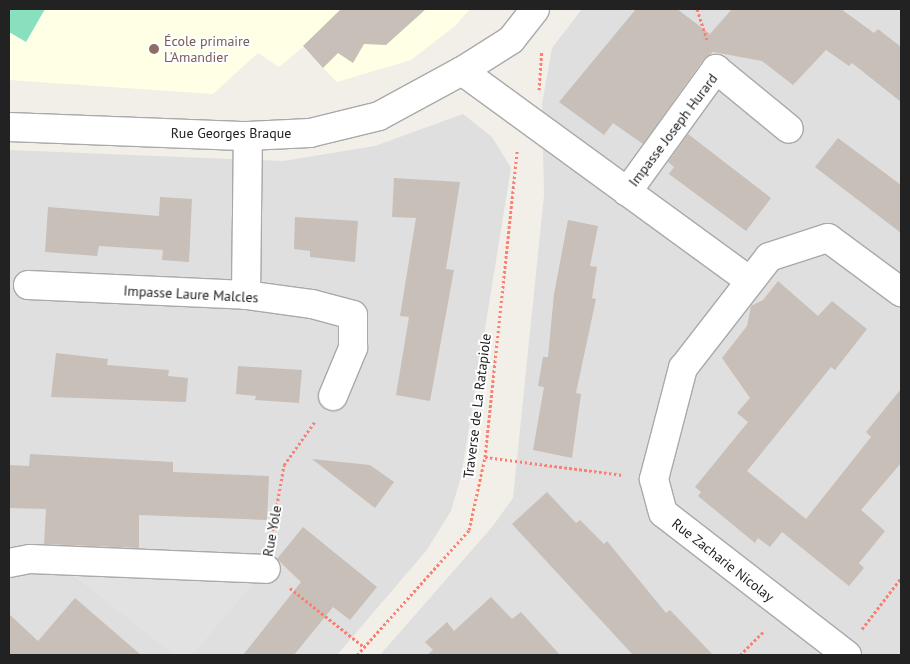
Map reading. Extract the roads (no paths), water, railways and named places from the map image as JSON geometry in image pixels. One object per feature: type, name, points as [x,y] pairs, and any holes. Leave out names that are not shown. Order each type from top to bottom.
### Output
[{"type":"street","name":"Rue Georges Braque","points":[[9,127],[248,136],[310,133],[379,116],[462,72],[511,40],[535,9]]},
{"type":"street","name":"Impasse Joseph Hurard","points":[[627,192],[716,70],[789,129]]},
{"type":"street","points":[[462,72],[750,281]]},
{"type":"street","points":[[246,296],[248,136]]},
{"type":"street","name":"Rue Zacharie Nicolay","points":[[845,654],[663,513],[654,479],[683,368],[770,256],[828,238],[901,292]]},
{"type":"street","name":"Impasse Laure Malcles","points":[[28,285],[246,296],[312,304],[353,315],[353,348],[333,396]]},
{"type":"street","name":"Rue Yole","points":[[9,563],[30,560],[266,569]]},
{"type":"place","name":"École primaire L'Amandier","points":[[154,49]]}]
